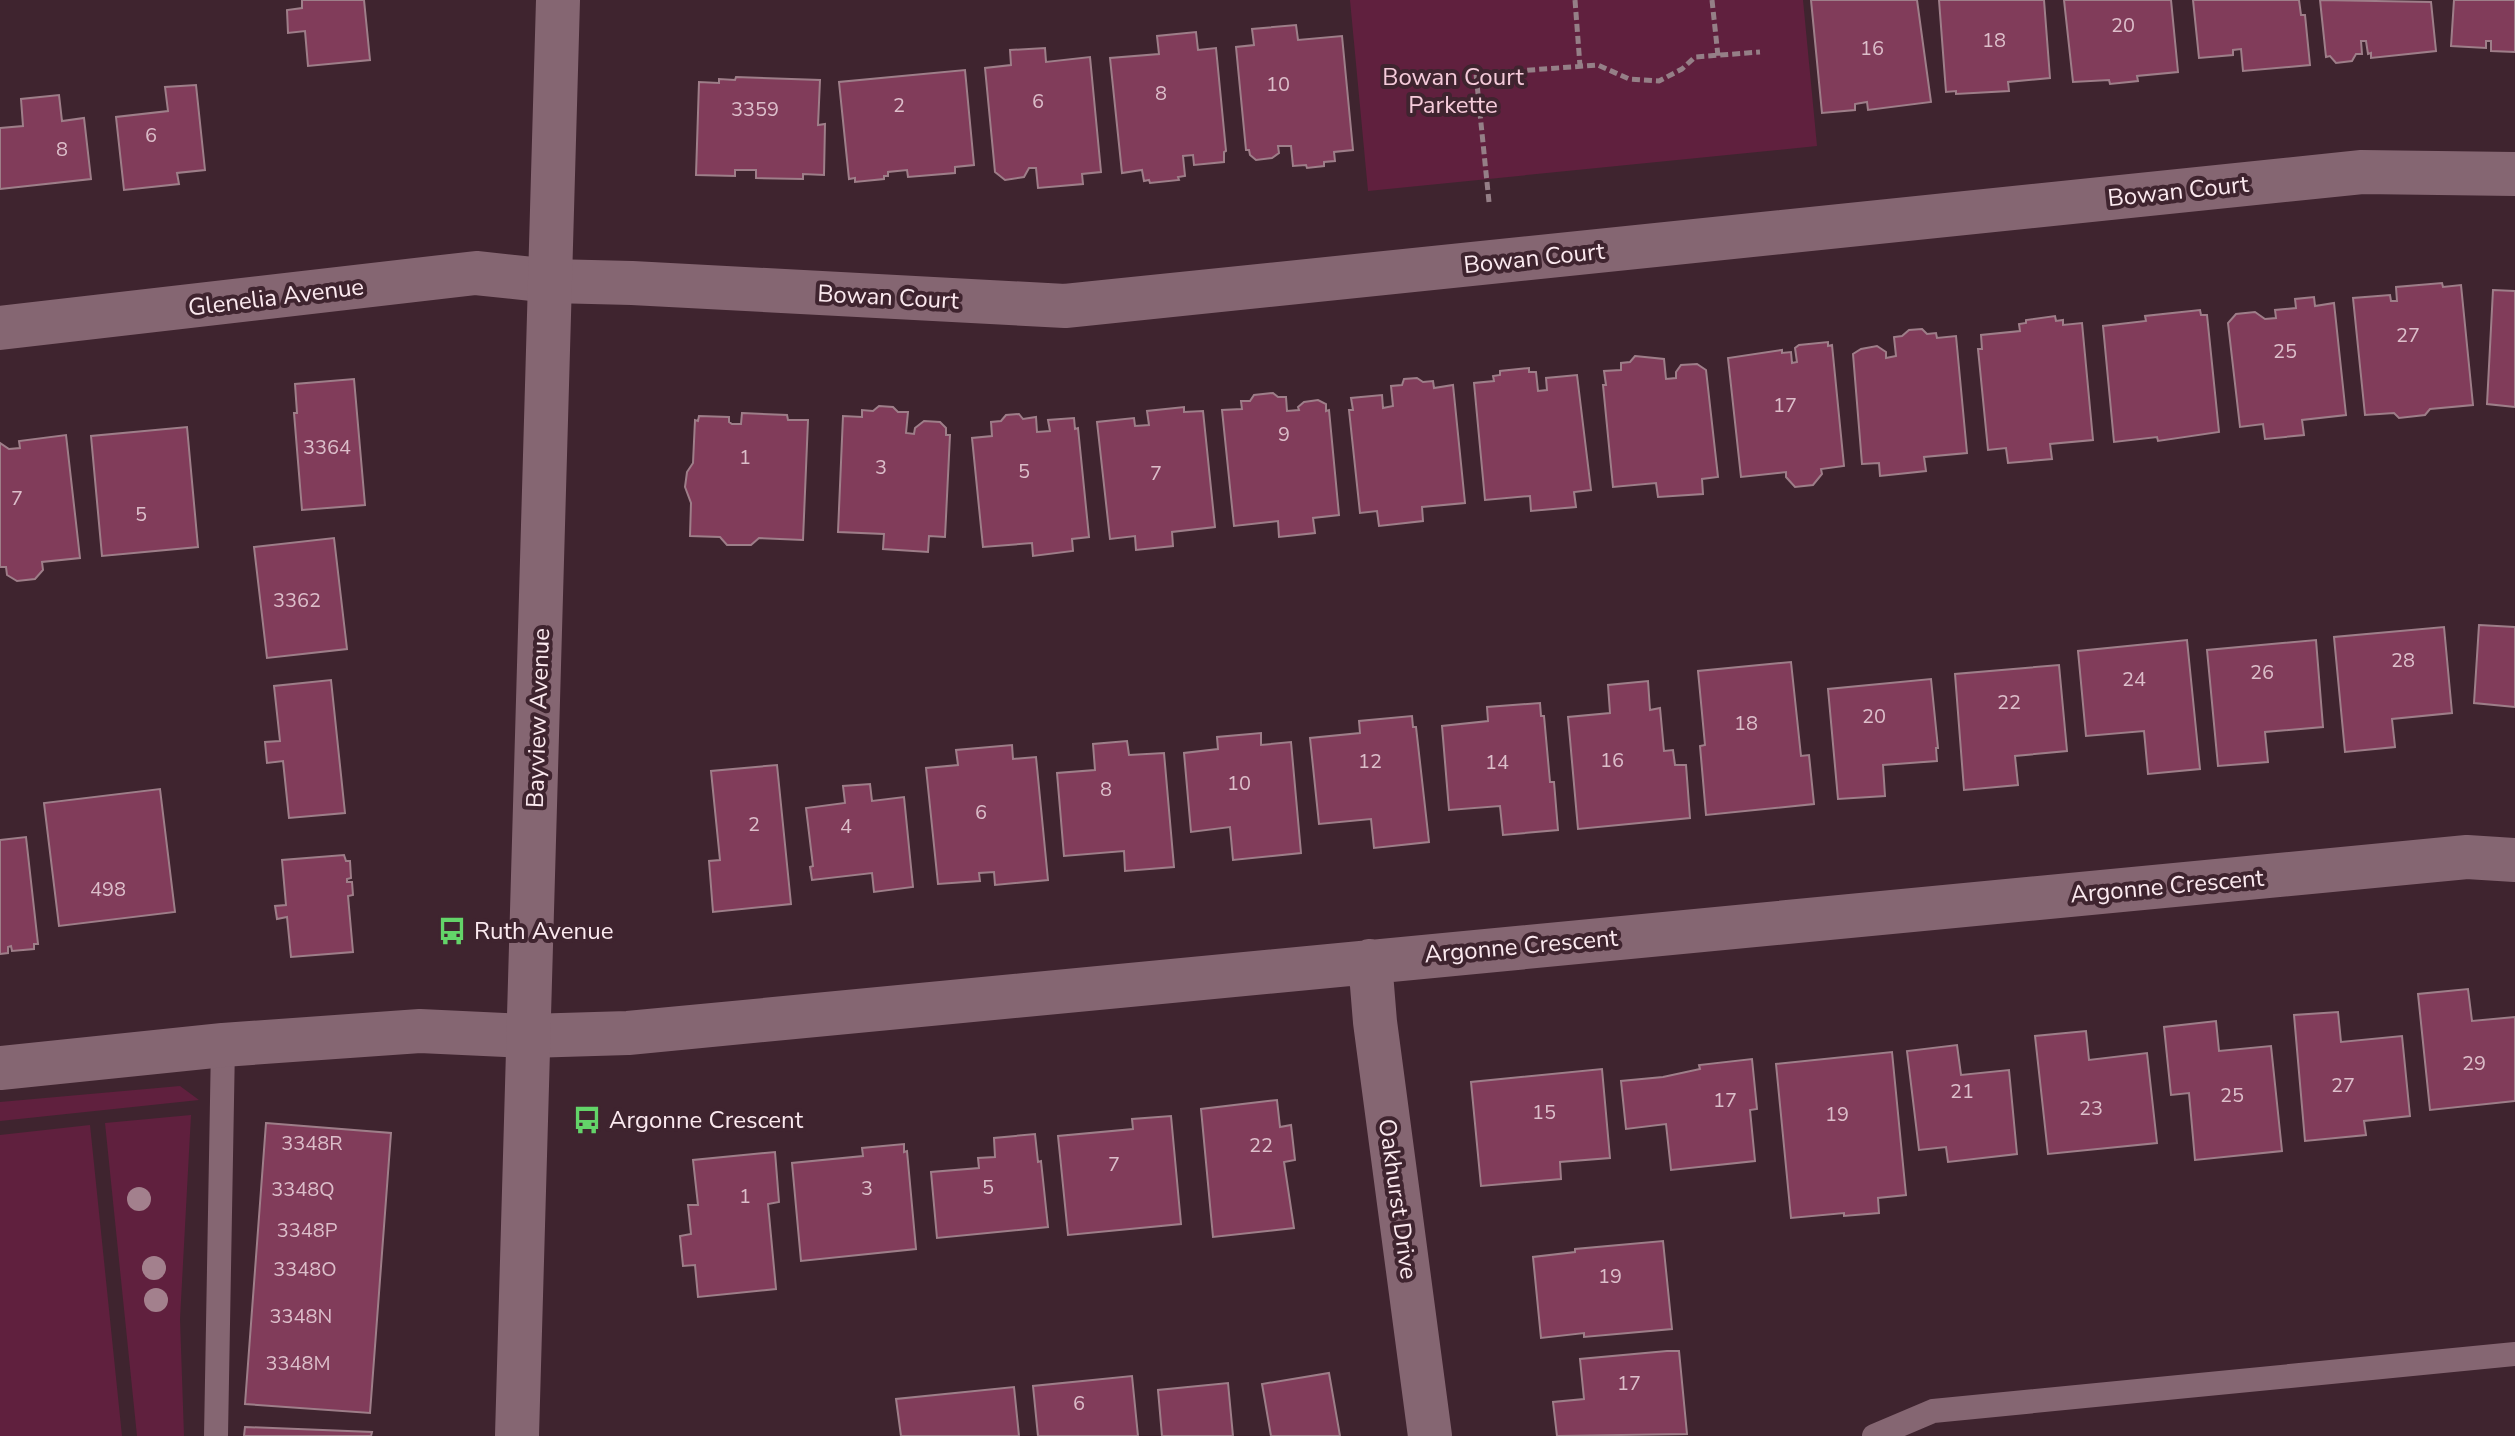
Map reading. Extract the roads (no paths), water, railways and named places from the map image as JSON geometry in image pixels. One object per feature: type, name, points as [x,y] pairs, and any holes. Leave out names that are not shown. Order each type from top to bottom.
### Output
[{"type":"street","name":"Bayview Avenue","points":[[517,1436],[558,0]]},
{"type":"street","name":"Bowan Court","points":[[551,281],[1065,306],[2362,172],[2515,174]]},
{"type":"street","name":"Glenelia Avenue","points":[[0,328],[476,273],[551,281]]},
{"type":"street","name":"Argonne Crescent","points":[[528,1036],[628,1033],[2467,857],[2515,860]]},
{"type":"street","name":"Oakhurst Drive","points":[[1370,961],[1375,1022],[1430,1436]]},
{"type":"street","points":[[0,1068],[223,1045],[420,1031],[528,1036]]},
{"type":"lane","points":[[216,1436],[223,1045]]},
{"type":"lane","points":[[1874,1436],[1933,1411],[2515,1354]]},
{"type":"place","name":"Ruth Avenue","points":[[452,931]]},
{"type":"place","name":"Argonne Crescent","points":[[587,1120]]},
{"type":"park label","name":"Bowan Court Parkette","points":[[1453,91]]}]
